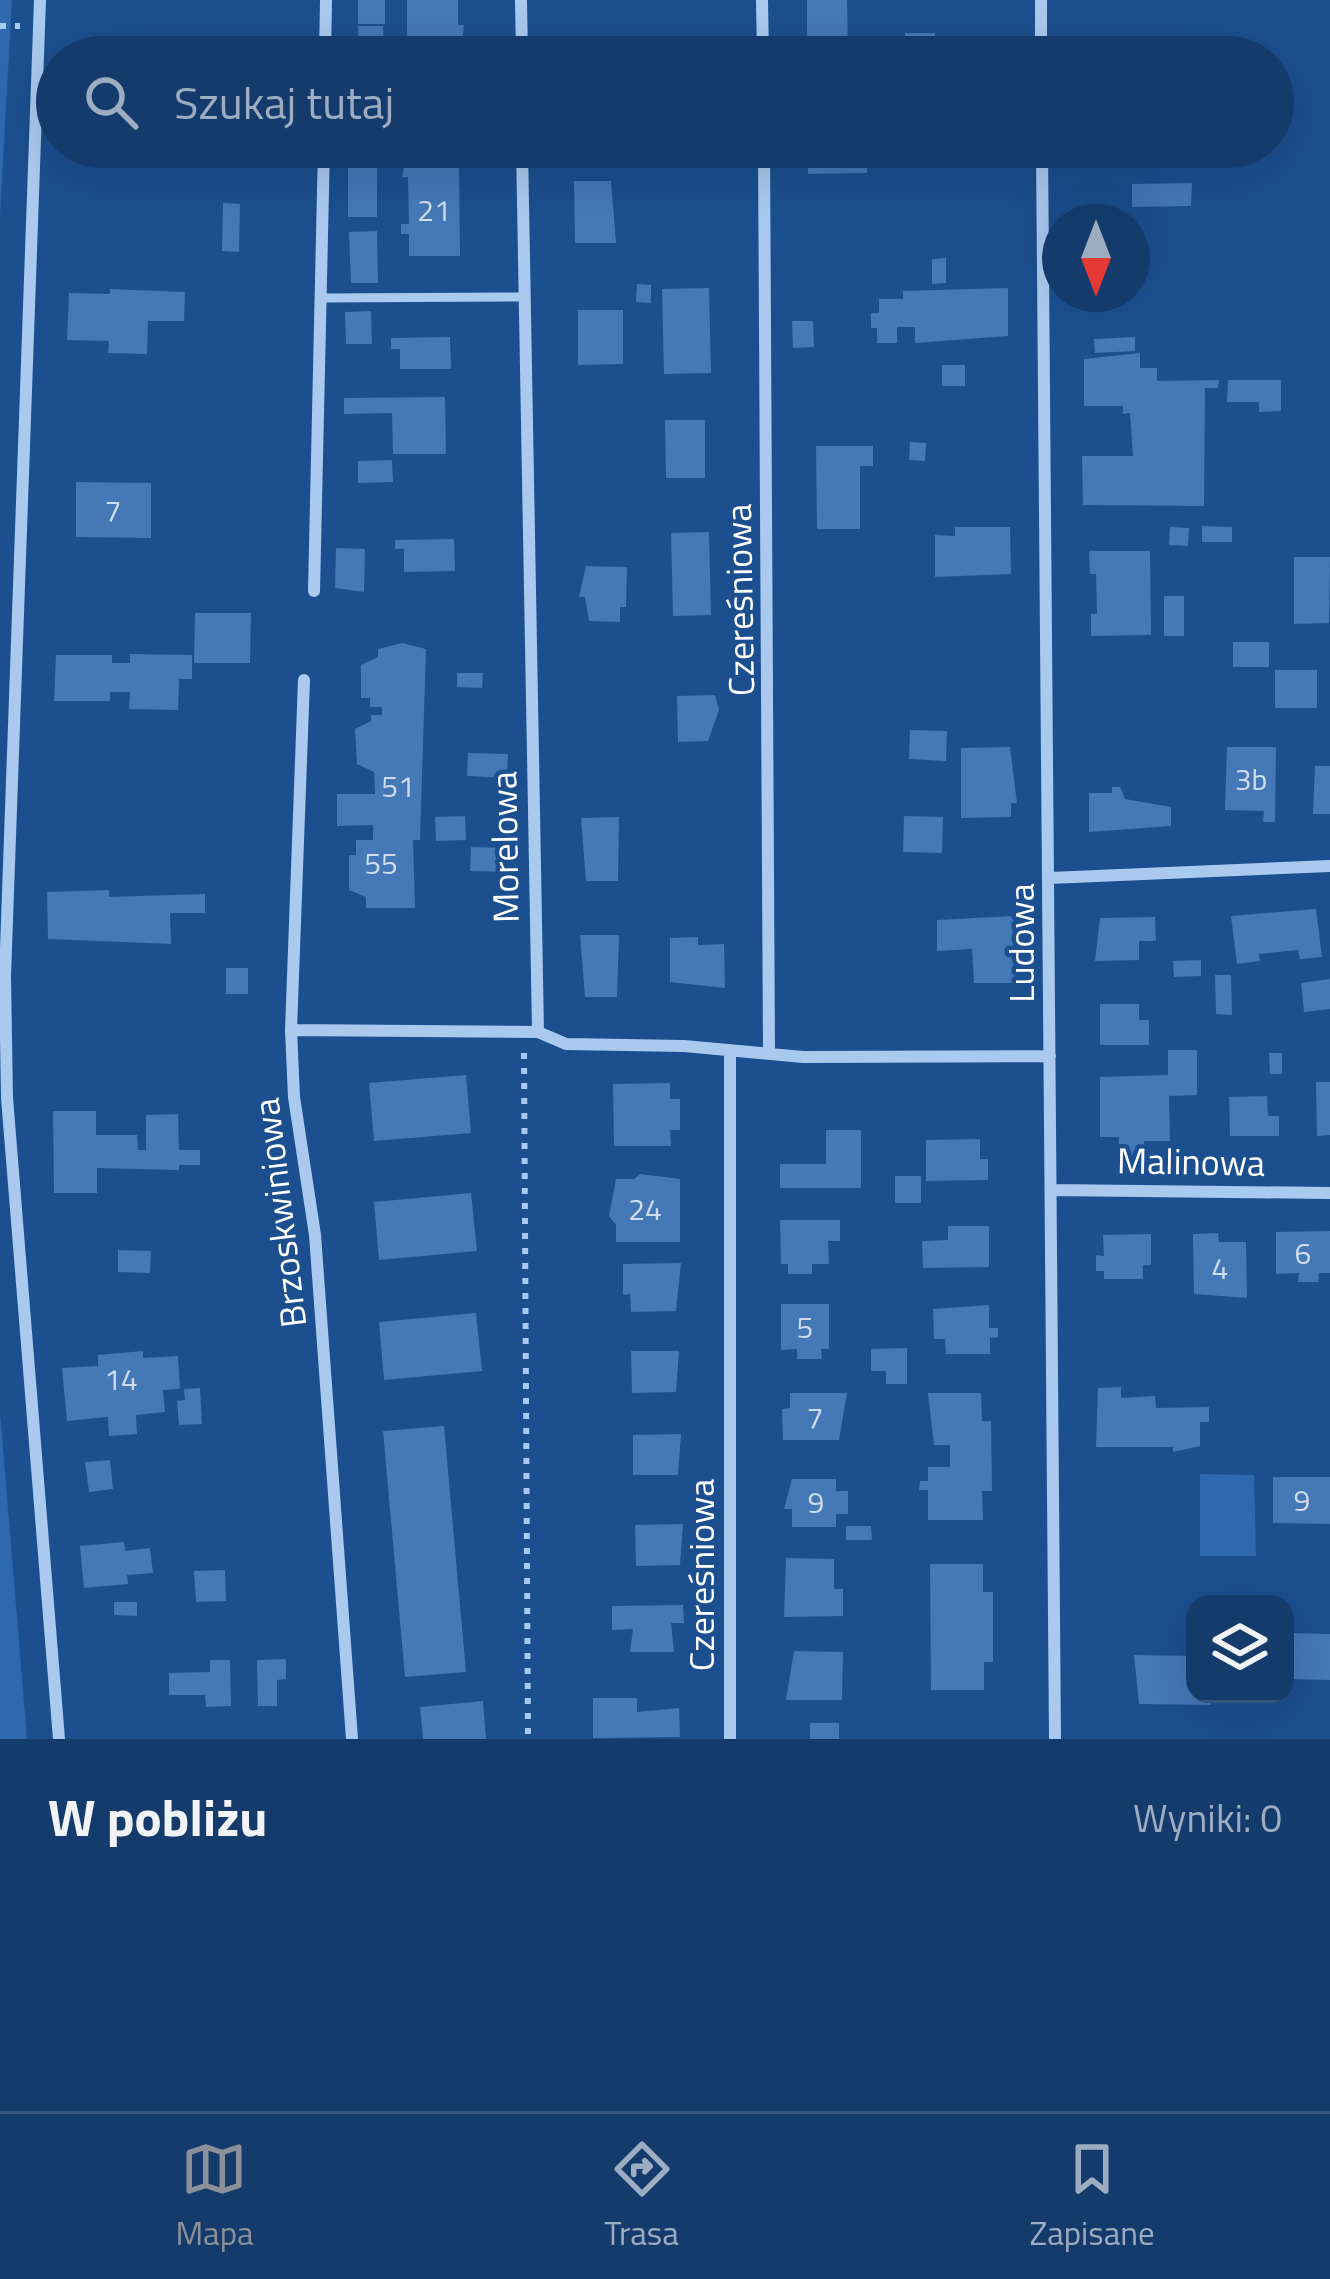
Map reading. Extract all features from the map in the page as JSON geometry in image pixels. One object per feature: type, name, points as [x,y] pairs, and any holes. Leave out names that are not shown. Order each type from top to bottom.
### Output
[{"type":"street","points":[[39,36],[40,0]]},
{"type":"street","points":[[325,36],[326,0]]},
{"type":"street","points":[[521,0],[522,36]]},
{"type":"street","points":[[762,0],[763,36]]},
{"type":"street","points":[[1041,0],[1041,36]]},
{"type":"street","points":[[36,112],[5,976],[7,1098],[59,1739]]},
{"type":"street","points":[[314,590],[324,168]]},
{"type":"street","name":"Morelowa","points":[[522,168],[531,1032]]},
{"type":"street","name":"Czereśniowa","points":[[764,168],[769,1053]]},
{"type":"street","name":"Ludowa","points":[[1042,168],[1055,1739]]},
{"type":"street","name":"Brzoskwiniowa","points":[[304,680],[291,1030],[340,1532],[352,1739]]},
{"type":"street","points":[[1050,878],[1330,866]]},
{"type":"street","points":[[291,1030],[531,1032],[566,1044],[1050,1057]]},
{"type":"street","name":"Czereśniowa","points":[[730,1050],[730,1739]]},
{"type":"street","name":"Malinowa","points":[[1051,1190],[1330,1193]]},
{"type":"lane","points":[[321,298],[523,297]]},
{"type":"path","points":[[0,26],[10,26]]},
{"type":"path","points":[[528,1739],[531,1032]]},
{"type":"shaded area","points":[[0,0],[12,0],[0,216]]},
{"type":"shaded area","points":[[0,1412],[27,1739],[0,1739]]},
{"type":"shaded area","points":[[1200,1474],[1254,1475],[1256,1556],[1200,1556]]},
{"type":"building","points":[[358,0],[385,0],[385,24],[358,24]]},
{"type":"building","points":[[407,0],[458,0],[463,36],[407,36]]},
{"type":"building","points":[[807,0],[847,0],[848,36],[807,36]]},
{"type":"building","points":[[358,26],[383,26],[383,36],[358,36]]},
{"type":"building","points":[[935,33],[935,36],[905,36]]},
{"type":"building","points":[[348,168],[377,168],[377,217],[348,217]]},
{"type":"building","points":[[404,168],[459,168],[460,256],[409,256],[409,234],[401,234],[401,224],[409,224],[408,177],[402,177]]},
{"type":"building","points":[[808,168],[867,168],[867,173],[808,174]]},
{"type":"building","points":[[574,181],[611,181],[616,243],[575,243]]},
{"type":"building","points":[[1192,183],[1191,206],[1132,204],[1132,184]]},
{"type":"building","points":[[223,203],[240,204],[239,252],[222,251]]},
{"type":"building","points":[[377,231],[378,283],[351,283],[349,232]]},
{"type":"building","points":[[946,258],[946,283],[932,284],[932,259]]},
{"type":"building","points":[[637,284],[651,285],[651,303],[636,302]]},
{"type":"building","points":[[709,288],[711,373],[664,374],[662,289]]},
{"type":"building","points":[[1008,288],[1008,336],[915,343],[915,327],[897,327],[897,343],[877,343],[877,328],[871,328],[871,313],[879,313],[879,299],[903,299],[903,291]]},
{"type":"building","points":[[110,289],[185,292],[184,321],[148,321],[147,354],[108,353],[109,341],[67,340],[69,293],[110,294]]},
{"type":"building","points":[[578,310],[623,310],[623,364],[578,365]]},
{"type":"building","points":[[371,311],[372,344],[346,344],[345,312]]},
{"type":"building","points":[[792,321],[813,321],[814,347],[793,348]]},
{"type":"building","points":[[450,337],[451,369],[400,369],[400,349],[391,349],[391,338]]},
{"type":"building","points":[[1135,337],[1135,351],[1095,353],[1094,339]]},
{"type":"building","points":[[1140,353],[1140,368],[1157,368],[1157,381],[1219,380],[1218,388],[1205,388],[1204,506],[1083,505],[1082,456],[1133,456],[1130,413],[1123,414],[1123,406],[1084,406],[1084,359]]},
{"type":"building","points":[[942,365],[965,365],[965,386],[942,386]]},
{"type":"building","points":[[1228,380],[1281,380],[1281,411],[1259,412],[1259,402],[1227,402]]},
{"type":"building","points":[[445,397],[446,454],[393,454],[392,413],[344,414],[344,398]]},
{"type":"building","points":[[665,420],[705,420],[705,478],[666,478]]},
{"type":"building","points":[[910,442],[926,443],[925,461],[909,460]]},
{"type":"building","points":[[816,446],[873,446],[873,466],[860,466],[860,529],[817,529]]},
{"type":"building","points":[[392,460],[393,482],[358,483],[358,461]]},
{"type":"building","points":[[76,482],[151,483],[151,538],[76,537]]},
{"type":"building","points":[[1202,526],[1232,527],[1232,542],[1202,542]]},
{"type":"building","points":[[955,527],[1010,527],[1011,574],[935,577],[935,535],[955,536]]},
{"type":"building","points":[[1170,527],[1189,528],[1188,546],[1169,545]]},
{"type":"building","points":[[709,532],[711,615],[673,616],[671,533]]},
{"type":"building","points":[[454,539],[455,571],[404,572],[404,549],[395,549],[395,540]]},
{"type":"building","points":[[336,548],[365,549],[364,592],[335,588]]},
{"type":"building","points":[[1089,551],[1150,551],[1151,635],[1091,636],[1091,614],[1097,614],[1096,574],[1090,574]]},
{"type":"building","points":[[1294,557],[1330,557],[1329,623],[1294,624]]},
{"type":"building","points":[[586,566],[627,567],[626,607],[620,607],[620,622],[589,621],[585,597],[579,597]]},
{"type":"building","points":[[1164,596],[1184,596],[1184,636],[1164,636]]},
{"type":"building","points":[[195,613],[251,613],[250,663],[194,663]]},
{"type":"building","points":[[1233,642],[1269,642],[1269,667],[1233,667]]},
{"type":"building","points":[[402,643],[426,649],[420,840],[413,840],[415,908],[366,908],[366,897],[349,890],[349,855],[356,855],[356,840],[373,840],[373,825],[337,826],[337,794],[375,794],[374,772],[357,764],[355,729],[371,721],[371,715],[382,715],[382,707],[370,707],[370,698],[361,698],[361,665],[378,657],[378,649]]},
{"type":"building","points":[[130,654],[192,655],[192,679],[179,679],[178,710],[129,709],[130,692],[110,692],[110,701],[54,701],[56,655],[112,655],[112,663],[130,663]]},
{"type":"building","points":[[1275,670],[1317,670],[1317,708],[1275,708]]},
{"type":"building","points":[[457,673],[483,673],[482,688],[457,687]]},
{"type":"building","points":[[715,695],[719,710],[708,741],[678,742],[677,696]]},
{"type":"building","points":[[910,730],[947,731],[946,761],[909,759]]},
{"type":"building","points":[[1010,747],[1017,803],[1011,803],[1011,817],[961,818],[961,748]]},
{"type":"building","points":[[1227,747],[1276,747],[1275,822],[1263,822],[1264,811],[1225,810]]},
{"type":"building","points":[[468,753],[508,754],[507,778],[467,776]]},
{"type":"building","points":[[1315,766],[1330,766],[1330,814],[1313,814]]},
{"type":"building","points":[[1112,787],[1120,787],[1125,799],[1171,807],[1171,826],[1089,832],[1089,793],[1112,793]]},
{"type":"building","points":[[465,816],[466,840],[436,841],[435,817]]},
{"type":"building","points":[[904,816],[943,817],[942,853],[903,852]]},
{"type":"building","points":[[619,817],[618,881],[586,881],[581,818]]},
{"type":"building","points":[[471,847],[508,848],[507,872],[470,871]]},
{"type":"building","points":[[109,890],[109,897],[205,894],[205,913],[170,913],[171,944],[48,939],[47,892]]},
{"type":"building","points":[[1316,909],[1322,957],[1300,959],[1298,950],[1259,954],[1260,961],[1237,964],[1231,916]]},
{"type":"building","points":[[1014,916],[1016,983],[974,983],[972,949],[937,951],[937,920]]},
{"type":"building","points":[[1155,917],[1156,941],[1139,941],[1139,960],[1095,961],[1100,918]]},
{"type":"building","points":[[580,935],[619,935],[617,997],[585,997]]},
{"type":"building","points":[[698,937],[698,945],[724,944],[725,988],[670,982],[670,938]]},
{"type":"building","points":[[1201,960],[1201,976],[1174,977],[1173,961]]},
{"type":"building","points":[[226,968],[248,968],[248,994],[226,994]]},
{"type":"building","points":[[1215,975],[1231,975],[1232,1015],[1216,1014]]},
{"type":"building","points":[[1330,979],[1330,1009],[1304,1012],[1301,983]]},
{"type":"building","points":[[1100,1004],[1139,1004],[1139,1020],[1149,1020],[1149,1045],[1100,1045]]},
{"type":"building","points":[[1168,1050],[1197,1050],[1197,1095],[1169,1096],[1170,1141],[1144,1141],[1144,1161],[1119,1161],[1119,1137],[1100,1137],[1100,1077],[1168,1075]]},
{"type":"building","points":[[1269,1053],[1282,1053],[1282,1074],[1270,1074]]},
{"type":"building","points":[[466,1075],[471,1133],[374,1141],[369,1083]]},
{"type":"building","points":[[1316,1082],[1330,1082],[1330,1135],[1317,1136]]},
{"type":"building","points":[[670,1083],[670,1099],[680,1099],[680,1130],[670,1130],[671,1146],[614,1146],[613,1084]]},
{"type":"building","points":[[1267,1096],[1268,1116],[1279,1116],[1279,1136],[1230,1136],[1229,1097]]},
{"type":"building","points":[[53,1111],[96,1111],[96,1135],[137,1135],[138,1150],[146,1150],[146,1115],[178,1114],[179,1150],[200,1150],[200,1165],[179,1165],[179,1170],[97,1168],[97,1193],[54,1193]]},
{"type":"building","points":[[826,1130],[861,1130],[861,1188],[780,1188],[780,1164],[826,1164]]},
{"type":"building","points":[[980,1139],[980,1159],[988,1159],[988,1180],[926,1181],[926,1140]]},
{"type":"building","points":[[640,1174],[680,1179],[680,1242],[616,1242],[616,1225],[609,1216],[616,1179],[634,1179]]},
{"type":"building","points":[[895,1176],[921,1176],[921,1203],[895,1203]]},
{"type":"building","points":[[471,1193],[477,1251],[379,1260],[374,1202]]},
{"type":"building","points":[[780,1220],[840,1220],[840,1241],[828,1241],[829,1264],[812,1264],[812,1274],[788,1274],[788,1264],[781,1264]]},
{"type":"building","points":[[948,1226],[989,1226],[989,1267],[923,1268],[922,1241],[948,1240]]},
{"type":"building","points":[[1330,1231],[1330,1273],[1319,1273],[1318,1282],[1298,1282],[1299,1273],[1276,1274],[1276,1232]]},
{"type":"building","points":[[1218,1233],[1219,1242],[1246,1242],[1247,1298],[1194,1294],[1193,1234]]},
{"type":"building","points":[[1151,1234],[1151,1265],[1143,1265],[1143,1279],[1104,1279],[1104,1271],[1096,1271],[1096,1255],[1104,1256],[1103,1235]]},
{"type":"building","points":[[118,1250],[151,1251],[150,1273],[118,1272]]},
{"type":"building","points":[[681,1263],[676,1311],[631,1312],[630,1294],[623,1295],[623,1264]]},
{"type":"building","points":[[781,1304],[829,1304],[829,1349],[821,1349],[822,1359],[797,1359],[797,1349],[781,1350]]},
{"type":"building","points":[[989,1305],[989,1328],[998,1328],[998,1337],[990,1338],[990,1354],[946,1354],[945,1339],[934,1339],[933,1309]]},
{"type":"building","points":[[476,1313],[482,1371],[384,1380],[379,1322]]},
{"type":"building","points":[[907,1348],[907,1384],[886,1384],[886,1371],[871,1371],[871,1349]]},
{"type":"building","points":[[143,1351],[143,1358],[178,1356],[180,1389],[163,1390],[165,1412],[136,1415],[137,1434],[109,1436],[108,1417],[67,1421],[62,1368],[98,1366],[98,1355]]},
{"type":"building","points":[[631,1351],[679,1351],[676,1392],[632,1393]]},
{"type":"building","points":[[1121,1387],[1121,1398],[1155,1396],[1156,1408],[1209,1407],[1209,1422],[1200,1422],[1200,1446],[1173,1452],[1173,1447],[1096,1447],[1098,1388]]},
{"type":"building","points":[[200,1388],[202,1424],[179,1425],[177,1401],[185,1400],[184,1389]]},
{"type":"building","points":[[790,1393],[847,1393],[839,1440],[783,1440],[782,1409],[790,1408]]},
{"type":"building","points":[[928,1393],[981,1393],[982,1421],[991,1421],[992,1491],[982,1491],[983,1520],[928,1520],[928,1490],[919,1490],[920,1481],[928,1481],[928,1467],[950,1467],[950,1445],[934,1445]]},
{"type":"building","points":[[444,1426],[466,1672],[405,1677],[383,1431]]},
{"type":"building","points":[[681,1434],[678,1475],[633,1475],[633,1435]]},
{"type":"building","points":[[110,1460],[113,1489],[89,1492],[85,1462]]},
{"type":"building","points":[[1273,1477],[1330,1477],[1330,1524],[1273,1523]]},
{"type":"building","points":[[792,1479],[836,1479],[836,1491],[848,1491],[848,1514],[836,1514],[836,1527],[792,1527],[792,1509],[784,1509]]},
{"type":"building","points":[[683,1524],[680,1565],[636,1566],[635,1525]]},
{"type":"building","points":[[846,1526],[871,1526],[872,1540],[846,1540]]},
{"type":"building","points":[[124,1542],[125,1551],[150,1548],[153,1573],[127,1575],[128,1584],[84,1588],[80,1546]]},
{"type":"building","points":[[786,1558],[834,1559],[834,1589],[843,1589],[843,1616],[784,1617]]},
{"type":"building","points":[[930,1564],[983,1564],[983,1592],[993,1592],[993,1662],[984,1662],[984,1690],[931,1690]]},
{"type":"building","points":[[225,1570],[226,1601],[196,1602],[194,1571]]},
{"type":"building","points":[[114,1602],[137,1602],[137,1616],[114,1615]]},
{"type":"building","points":[[683,1605],[684,1623],[671,1623],[674,1652],[630,1652],[633,1629],[612,1630],[612,1606]]},
{"type":"building","points":[[1294,1633],[1330,1634],[1330,1680],[1294,1679]]},
{"type":"building","points":[[794,1651],[843,1652],[842,1700],[786,1700]]},
{"type":"building","points":[[1134,1655],[1186,1656],[1186,1703],[1211,1705],[1139,1704]]},
{"type":"building","points":[[286,1659],[286,1679],[277,1680],[277,1706],[258,1706],[257,1660]]},
{"type":"building","points":[[210,1660],[230,1660],[231,1706],[206,1707],[205,1695],[169,1695],[169,1673],[210,1672]]},
{"type":"building","points":[[593,1698],[637,1698],[637,1712],[679,1708],[680,1737],[593,1738]]},
{"type":"building","points":[[483,1701],[486,1739],[423,1739],[420,1707]]},
{"type":"building","points":[[810,1723],[839,1723],[839,1739],[810,1739]]}]
